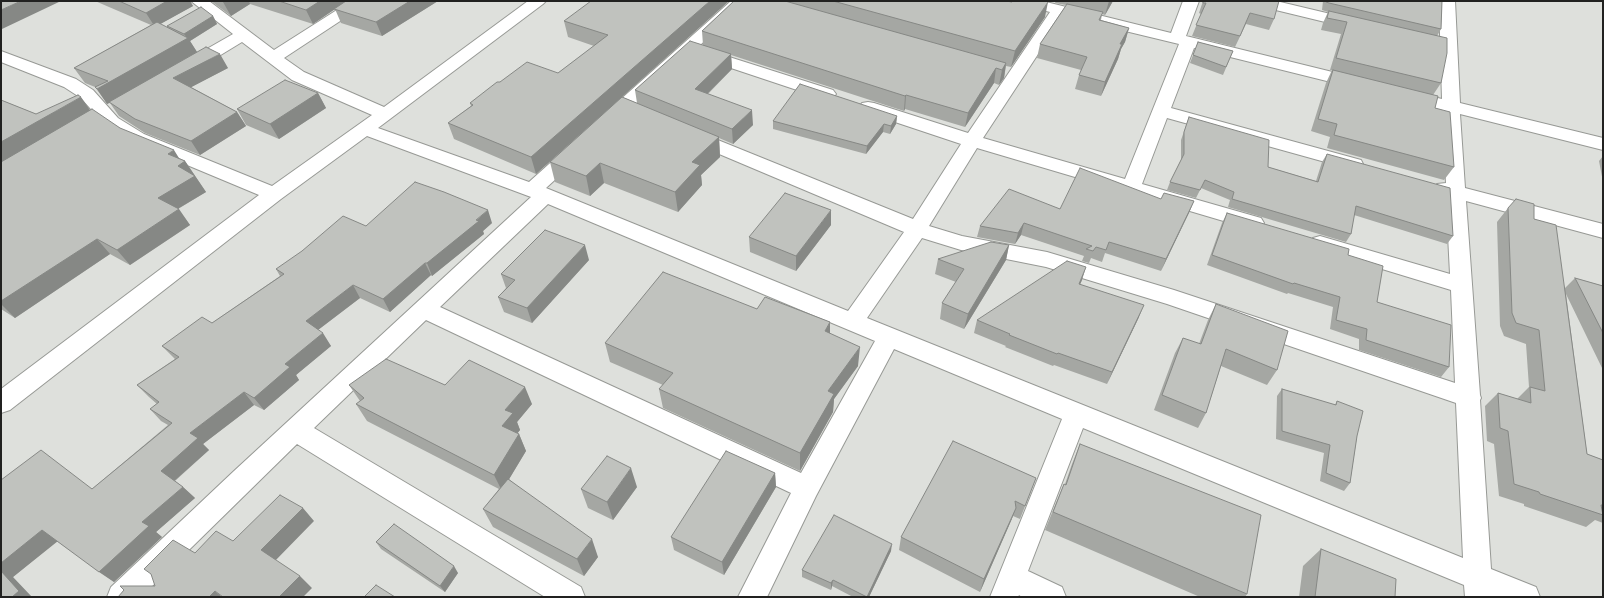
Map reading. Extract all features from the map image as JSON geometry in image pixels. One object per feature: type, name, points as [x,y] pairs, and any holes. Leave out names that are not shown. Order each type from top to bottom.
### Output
[{"type":"street","points":[[274,57],[361,1]]},
{"type":"street","points":[[1,403],[274,194],[365,129],[538,1]]},
{"type":"street","points":[[137,592],[296,430],[423,309],[538,193],[591,136],[740,1]]},
{"type":"street","points":[[1023,1],[1048,5],[1374,87]]},
{"type":"street","points":[[1131,187],[1161,112],[1183,40],[1192,1]]},
{"type":"street","points":[[1256,1],[1372,28]]},
{"type":"street","points":[[1447,1],[1441,44],[1451,106],[1479,588]]},
{"type":"street","points":[[852,322],[916,229],[972,141],[1008,72],[1048,5]]},
{"type":"street","points":[[199,7],[244,34],[288,68],[308,81],[385,114]]},
{"type":"street","points":[[178,73],[244,34]]},
{"type":"street","points":[[688,48],[972,141],[1273,229]]},
{"type":"street","points":[[1,56],[19,63],[76,79],[112,122],[138,138],[274,194]]},
{"type":"street","points":[[1,72],[19,63]]},
{"type":"street","points":[[1397,93],[1603,144]]},
{"type":"street","points":[[622,107],[644,116]]},
{"type":"street","points":[[1161,112],[1373,170]]},
{"type":"street","points":[[365,129],[538,193],[1076,414],[1479,588],[1526,597]]},
{"type":"street","points":[[674,129],[916,229],[961,243],[1048,260],[1174,298],[1469,398]]},
{"type":"street","points":[[1426,184],[1603,231]]},
{"type":"street","points":[[1303,238],[1462,285]]},
{"type":"street","points":[[423,309],[807,488]]},
{"type":"street","points":[[752,597],[807,488],[889,337]]},
{"type":"street","points":[[1052,597],[1008,587],[1076,414]]},
{"type":"street","points":[[296,430],[571,597]]},
{"type":"building","points":[[1,1],[21,1],[1,10]]},
{"type":"building","points":[[119,1],[167,1],[146,13]]},
{"type":"building","points":[[279,1],[320,1],[306,10]]},
{"type":"building","points":[[346,1],[410,1],[376,22],[334,9]]},
{"type":"building","points":[[591,1],[710,1],[531,157],[448,123],[473,105],[470,103],[497,82],[500,82],[527,62],[558,73],[608,35],[564,21]]},
{"type":"building","points":[[734,1],[785,1],[1006,63],[1002,70],[996,68],[968,113],[906,95],[905,96],[702,31]]},
{"type":"building","points":[[833,1],[1046,1],[1048,2],[1015,51]]},
{"type":"building","points":[[1203,1],[1279,1],[1274,19],[1250,13],[1240,36],[1196,25],[1206,3],[1203,3]]},
{"type":"building","points":[[1326,1],[1442,1],[1441,29],[1329,3]]},
{"type":"building","points":[[1067,4],[1103,12],[1099,20],[1129,28],[1120,44],[1122,44],[1105,82],[1079,75],[1087,57],[1040,44]]},
{"type":"building","points":[[201,7],[213,16],[184,34],[167,26]]},
{"type":"building","points":[[1329,11],[1447,38],[1447,53],[1441,83],[1336,58],[1347,22],[1327,18]]},
{"type":"building","points":[[157,22],[188,38],[97,89],[95,87],[108,81],[74,68]]},
{"type":"building","points":[[690,41],[731,54],[695,89],[752,110],[732,129],[635,90]]},
{"type":"building","points":[[1198,42],[1233,51],[1226,67],[1193,55]]},
{"type":"building","points":[[206,47],[220,54],[173,78],[237,112],[191,141],[135,119],[109,102]]},
{"type":"building","points":[[1333,70],[1438,96],[1435,108],[1450,112],[1454,167],[1334,135],[1337,124],[1318,119]]},
{"type":"building","points":[[285,80],[318,93],[270,124],[237,109]]},
{"type":"building","points":[[800,84],[897,116],[891,126],[884,124],[867,146],[773,121]]},
{"type":"building","points":[[78,95],[81,97],[1,142],[1,100],[36,114]]},
{"type":"building","points":[[622,97],[719,137],[692,162],[700,165],[675,192],[600,163],[586,176],[550,162]]},
{"type":"building","points":[[92,109],[120,128],[174,150],[168,154],[185,161],[178,166],[195,176],[158,198],[179,209],[117,250],[97,239],[1,301],[1,162]]},
{"type":"building","points":[[1189,117],[1269,140],[1268,167],[1318,182],[1327,154],[1450,188],[1453,236],[1356,206],[1351,234],[1232,199],[1234,192],[1205,180],[1200,190],[1170,182],[1184,154],[1184,132]]},
{"type":"building","points":[[1080,168],[1161,199],[1164,193],[1194,201],[1166,259],[1109,242],[1106,250],[1096,247],[1093,251],[1086,249],[1092,246],[1024,223],[1018,233],[980,226],[1009,189],[1060,209]]},
{"type":"building","points":[[415,182],[488,210],[476,220],[479,221],[427,263],[425,263],[383,299],[353,285],[306,321],[323,333],[285,364],[290,367],[254,398],[244,392],[190,433],[198,438],[161,471],[183,487],[142,522],[149,526],[99,572],[42,530],[1,563],[1,480],[41,450],[92,489],[172,423],[150,409],[159,402],[137,385],[179,357],[162,346],[202,317],[212,323],[284,274],[276,269],[302,251],[343,216],[366,226]]},
{"type":"building","points":[[785,193],[831,210],[796,256],[749,237]]},
{"type":"building","points":[[1516,199],[1534,204],[1534,219],[1556,225],[1587,454],[1603,460],[1603,505],[1601,505],[1603,515],[1514,484],[1508,431],[1500,428],[1498,393],[1531,403],[1530,387],[1545,391],[1539,330],[1516,323],[1512,313],[1508,208]]},
{"type":"building","points":[[1227,213],[1349,249],[1348,255],[1383,266],[1377,302],[1451,325],[1449,367],[1366,340],[1367,329],[1336,320],[1340,297],[1294,283],[1293,284],[1212,255]]},
{"type":"building","points":[[545,230],[585,245],[527,308],[498,297],[515,280],[501,274]]},
{"type":"building","points":[[991,242],[1009,245],[968,314],[942,303],[964,269],[938,259]]},
{"type":"building","points":[[1067,261],[1086,267],[1079,284],[1144,305],[1112,372],[1058,353],[1057,354],[1009,335],[1010,334],[977,320]]},
{"type":"building","points":[[663,272],[757,309],[765,297],[830,322],[825,331],[860,347],[828,391],[834,394],[800,453],[659,389],[673,373],[605,343]]},
{"type":"building","points":[[1575,278],[1603,286],[1603,333]]},
{"type":"building","points":[[1216,304],[1288,331],[1277,370],[1226,349],[1206,413],[1162,395],[1183,338],[1201,344]]},
{"type":"building","points":[[386,359],[445,385],[469,360],[525,387],[505,410],[513,413],[502,426],[519,434],[494,475],[356,404],[364,398],[349,385]]},
{"type":"building","points":[[1282,389],[1336,405],[1337,401],[1363,411],[1357,436],[1350,483],[1326,473],[1330,445],[1282,431]]},
{"type":"building","points":[[953,441],[1036,478],[1025,506],[1015,501],[1016,508],[984,579],[901,537]]},
{"type":"building","points":[[1080,444],[1261,515],[1247,594],[1053,512],[1064,484],[1066,485]]},
{"type":"building","points":[[726,451],[775,473],[722,562],[671,537]]},
{"type":"building","points":[[607,456],[631,468],[607,502],[581,489]]},
{"type":"building","points":[[508,479],[592,539],[577,559],[483,509]]},
{"type":"building","points":[[280,495],[303,508],[261,550],[300,576],[279,597],[223,597],[215,591],[209,597],[118,597],[124,590],[120,586],[155,586],[151,574],[144,569],[173,540],[195,553],[216,531],[233,541]]},
{"type":"building","points":[[834,515],[892,544],[867,597],[833,580],[831,583],[802,570]]},
{"type":"building","points":[[394,524],[454,566],[440,586],[376,542]]},
{"type":"building","points":[[1321,549],[1396,579],[1395,597],[1315,597]]},
{"type":"building","points":[[1,571],[19,591],[12,597],[1,597]]},
{"type":"building","points":[[376,585],[395,597],[364,597]]}]
